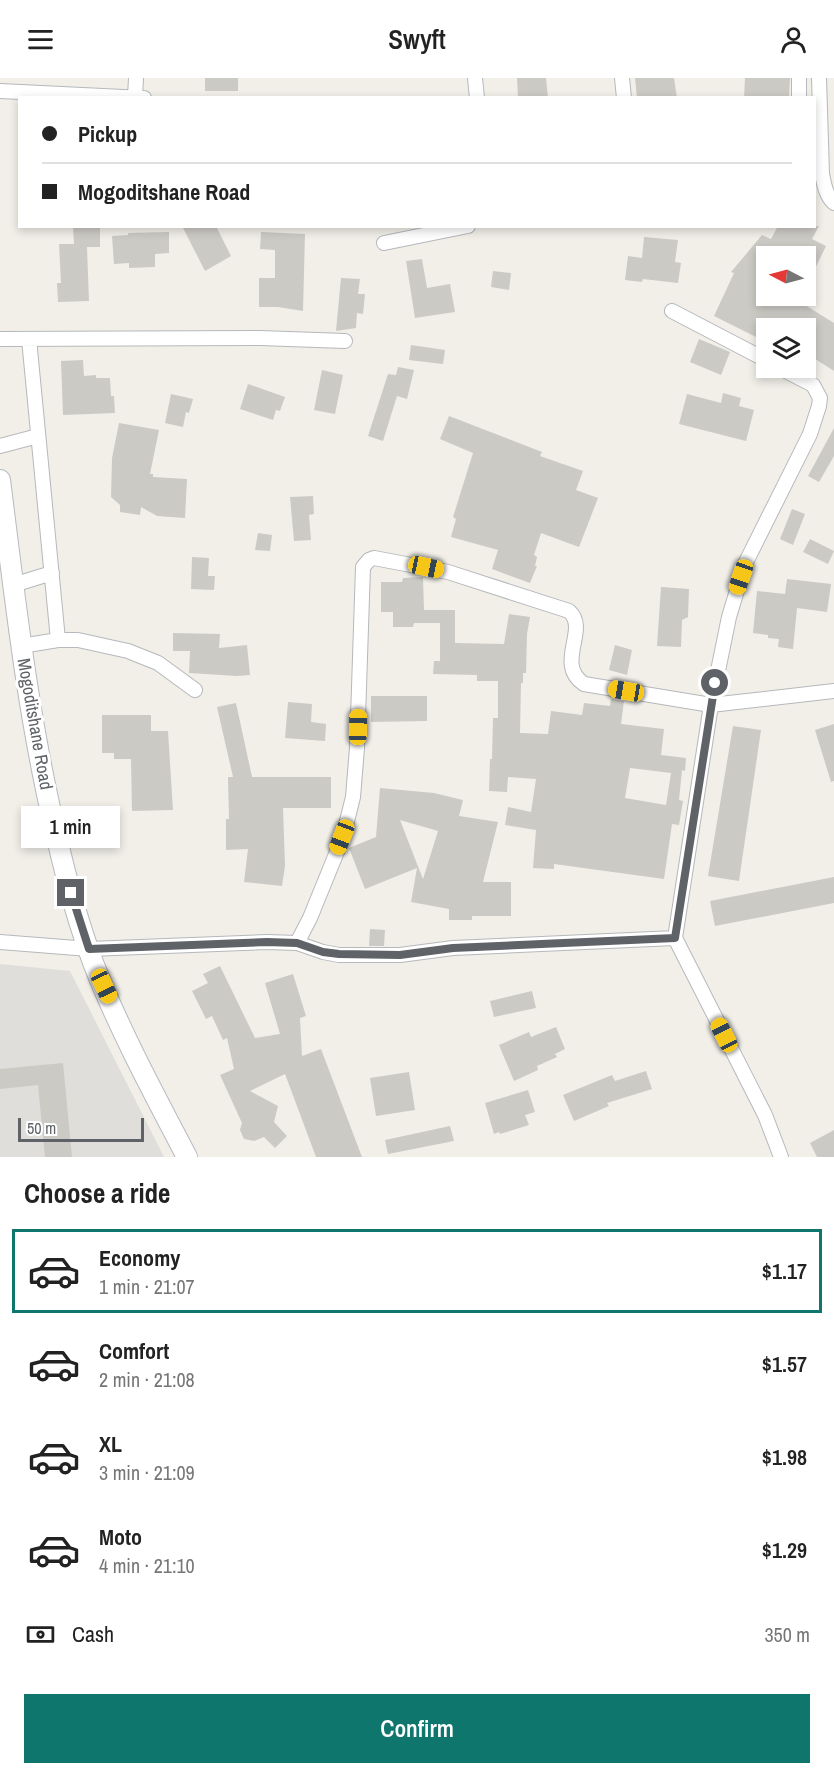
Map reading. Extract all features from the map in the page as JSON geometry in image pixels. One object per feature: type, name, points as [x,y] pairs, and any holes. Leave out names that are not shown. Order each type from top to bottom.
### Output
[{"type":"main road","name":"Mogoditshane Road","points":[[0,480],[28,698],[50,812],[65,874],[89,949],[150,1087],[187,1157]]},
{"type":"street","points":[[136,78],[139,96]]},
{"type":"street","points":[[476,78],[477,96]]},
{"type":"street","points":[[622,78],[624,96]]},
{"type":"street","points":[[799,78],[799,96]]},
{"type":"street","points":[[819,78],[822,174],[825,188],[834,203]]},
{"type":"street","points":[[0,91],[116,96]]},
{"type":"street","points":[[384,243],[458,228]]},
{"type":"street","points":[[672,311],[756,355]]},
{"type":"street","points":[[0,339],[260,338],[345,341]]},
{"type":"street","points":[[29,339],[58,640]]},
{"type":"street","points":[[782,1157],[765,1115],[675,938],[711,705],[729,617],[745,564],[810,434],[819,406],[820,398],[813,385],[799,378]]},
{"type":"street","points":[[0,446],[38,436]]},
{"type":"street","points":[[297,943],[310,918],[342,837],[353,797],[357,748],[363,567],[369,560],[381,557],[448,572],[569,611],[574,615],[576,623],[571,665],[577,680],[584,684],[711,705],[834,691]]},
{"type":"street","points":[[13,585],[52,573]]},
{"type":"street","points":[[21,646],[58,640],[78,640],[128,651],[158,663],[195,690]]},
{"type":"street","points":[[0,942],[89,949],[267,942],[297,943],[323,952],[339,954],[400,955],[453,948],[675,938]]},
{"type":"shaded area","points":[[0,964],[70,971],[164,1157],[0,1157]]},
{"type":"building","points":[[205,78],[238,78],[238,91],[205,91]]},
{"type":"building","points":[[517,78],[546,78],[548,96],[518,96]]},
{"type":"building","points":[[635,78],[674,78],[677,96],[637,96]]},
{"type":"building","points":[[745,78],[790,78],[789,96],[744,96]]},
{"type":"building","points":[[819,226],[812,239],[826,246],[816,266],[816,246],[756,246],[756,306],[807,306],[834,323],[834,371],[816,359],[816,318],[756,318],[756,337],[714,316],[734,273],[731,272],[762,235],[771,239],[777,228],[816,228]]},
{"type":"building","points":[[73,228],[100,228],[100,247],[87,247],[89,301],[58,302],[57,283],[61,283],[59,244],[74,244]]},
{"type":"building","points":[[183,228],[217,228],[231,256],[205,271]]},
{"type":"building","points":[[169,232],[169,253],[155,254],[155,267],[129,268],[129,263],[114,264],[112,236],[128,235],[128,233]]},
{"type":"building","points":[[261,232],[305,234],[303,311],[259,307],[259,278],[275,278],[275,250],[260,249]]},
{"type":"building","points":[[644,237],[678,240],[675,262],[681,263],[678,283],[643,279],[642,282],[625,280],[628,256],[642,258]]},
{"type":"building","points":[[422,259],[427,288],[450,284],[455,312],[415,318],[406,261]]},
{"type":"building","points":[[493,271],[511,273],[509,290],[491,287]]},
{"type":"building","points":[[341,278],[360,279],[358,294],[365,294],[363,314],[357,313],[356,328],[336,331]]},
{"type":"building","points":[[699,339],[730,352],[721,375],[690,362]]},
{"type":"building","points":[[411,345],[445,350],[443,364],[409,360]]},
{"type":"building","points":[[83,360],[84,376],[96,375],[96,378],[110,378],[115,413],[63,415],[61,361]]},
{"type":"building","points":[[398,367],[414,370],[407,399],[397,396],[383,441],[368,436],[388,374],[396,375]]},
{"type":"building","points":[[322,370],[343,375],[335,414],[314,410]]},
{"type":"building","points":[[248,384],[285,397],[280,411],[276,410],[273,420],[240,409]]},
{"type":"building","points":[[723,393],[741,398],[739,406],[754,410],[746,441],[679,424],[687,394],[721,403]]},
{"type":"building","points":[[171,394],[193,399],[189,413],[186,412],[183,427],[165,423]]},
{"type":"building","points":[[449,416],[542,452],[540,456],[583,471],[576,490],[598,498],[579,547],[541,533],[534,555],[537,557],[535,566],[537,566],[530,583],[492,569],[498,550],[451,537],[456,519],[453,517],[473,453],[440,439]]},
{"type":"building","points":[[119,423],[159,430],[150,474],[153,474],[153,477],[187,479],[185,518],[157,516],[141,507],[140,515],[120,512],[120,505],[111,497],[112,458]]},
{"type":"building","points":[[834,428],[834,456],[819,482],[808,476]]},
{"type":"building","points":[[313,496],[314,514],[309,515],[311,540],[294,541],[290,497]]},
{"type":"building","points":[[792,509],[805,514],[793,545],[780,539]]},
{"type":"building","points":[[258,533],[272,535],[270,551],[255,550]]},
{"type":"building","points":[[810,539],[834,551],[828,564],[803,552]]},
{"type":"building","points":[[192,557],[209,558],[208,576],[215,576],[214,590],[191,589]]},
{"type":"building","points":[[423,577],[424,610],[455,610],[455,643],[504,644],[509,614],[530,617],[526,673],[523,673],[523,683],[521,683],[520,733],[548,734],[551,711],[582,715],[584,703],[610,706],[611,699],[624,701],[621,724],[664,729],[661,755],[686,758],[685,771],[682,770],[679,800],[683,801],[679,825],[672,824],[664,879],[554,864],[554,869],[533,868],[536,830],[505,825],[508,807],[531,812],[536,779],[508,777],[507,792],[489,791],[493,718],[498,718],[498,681],[477,681],[477,675],[433,674],[434,661],[440,661],[440,623],[414,623],[413,627],[393,627],[393,612],[381,612],[381,582],[402,582],[403,578]],"holes":[[[630,768],[671,773],[666,805],[625,798]]]},
{"type":"building","points":[[787,579],[831,584],[827,612],[797,608],[793,649],[778,647],[779,639],[753,633],[757,591],[785,594]]},
{"type":"building","points":[[661,587],[689,589],[688,617],[682,620],[681,647],[657,646]]},
{"type":"building","points":[[173,633],[220,634],[219,648],[247,645],[250,675],[189,673],[190,651],[173,651]]},
{"type":"building","points":[[615,645],[632,650],[627,675],[609,670]]},
{"type":"building","points":[[371,696],[427,696],[427,721],[371,722]]},
{"type":"building","points":[[288,702],[312,704],[311,722],[326,724],[325,741],[285,738]]},
{"type":"building","points":[[236,703],[252,777],[331,777],[331,808],[283,808],[285,866],[282,886],[244,882],[248,849],[226,850],[226,819],[229,819],[228,777],[233,777],[217,707]]},
{"type":"building","points":[[102,715],[151,715],[151,731],[168,731],[173,810],[132,811],[131,759],[114,759],[114,753],[102,753]]},
{"type":"building","points":[[834,724],[834,781],[831,782],[815,730]]},
{"type":"building","points":[[733,726],[761,730],[739,881],[708,876]]},
{"type":"building","points":[[380,788],[434,793],[463,800],[459,816],[498,822],[483,882],[511,882],[511,916],[472,916],[472,920],[449,920],[449,909],[411,902],[417,868],[365,889],[349,848],[376,837]],"holes":[[[400,820],[438,831],[423,879]]]},
{"type":"building","points":[[834,877],[834,903],[715,926],[710,901]]},
{"type":"building","points":[[370,929],[385,930],[384,946],[369,946]]},
{"type":"building","points":[[220,966],[255,1038],[280,1034],[265,983],[293,974],[306,1016],[300,1018],[302,1056],[321,1049],[362,1157],[316,1157],[285,1074],[250,1091],[278,1106],[274,1122],[287,1136],[275,1148],[264,1137],[254,1141],[244,1139],[240,1130],[242,1123],[220,1075],[234,1069],[227,1038],[223,1040],[212,1016],[206,1019],[192,991],[208,983],[203,974]]},
{"type":"building","points":[[532,991],[536,1008],[494,1017],[490,1001]]},
{"type":"building","points":[[556,1027],[565,1049],[555,1054],[557,1057],[537,1066],[538,1070],[514,1081],[499,1045],[529,1032],[531,1037]]},
{"type":"building","points":[[63,1063],[72,1157],[45,1157],[38,1085],[0,1089],[0,1069]]},
{"type":"building","points":[[646,1071],[652,1089],[607,1103],[609,1106],[574,1121],[563,1095],[612,1075],[615,1081]]},
{"type":"building","points":[[409,1072],[415,1110],[376,1116],[370,1078]]},
{"type":"building","points":[[528,1090],[535,1112],[525,1115],[529,1125],[494,1134],[485,1103]]},
{"type":"building","points":[[450,1126],[454,1141],[388,1154],[385,1140]]},
{"type":"building","points":[[834,1130],[834,1157],[817,1157],[810,1143]]},
{"type":"route","points":[[71,893],[89,949],[267,942],[297,943],[323,952],[339,954],[400,955],[453,948],[675,938],[715,683]]}]
